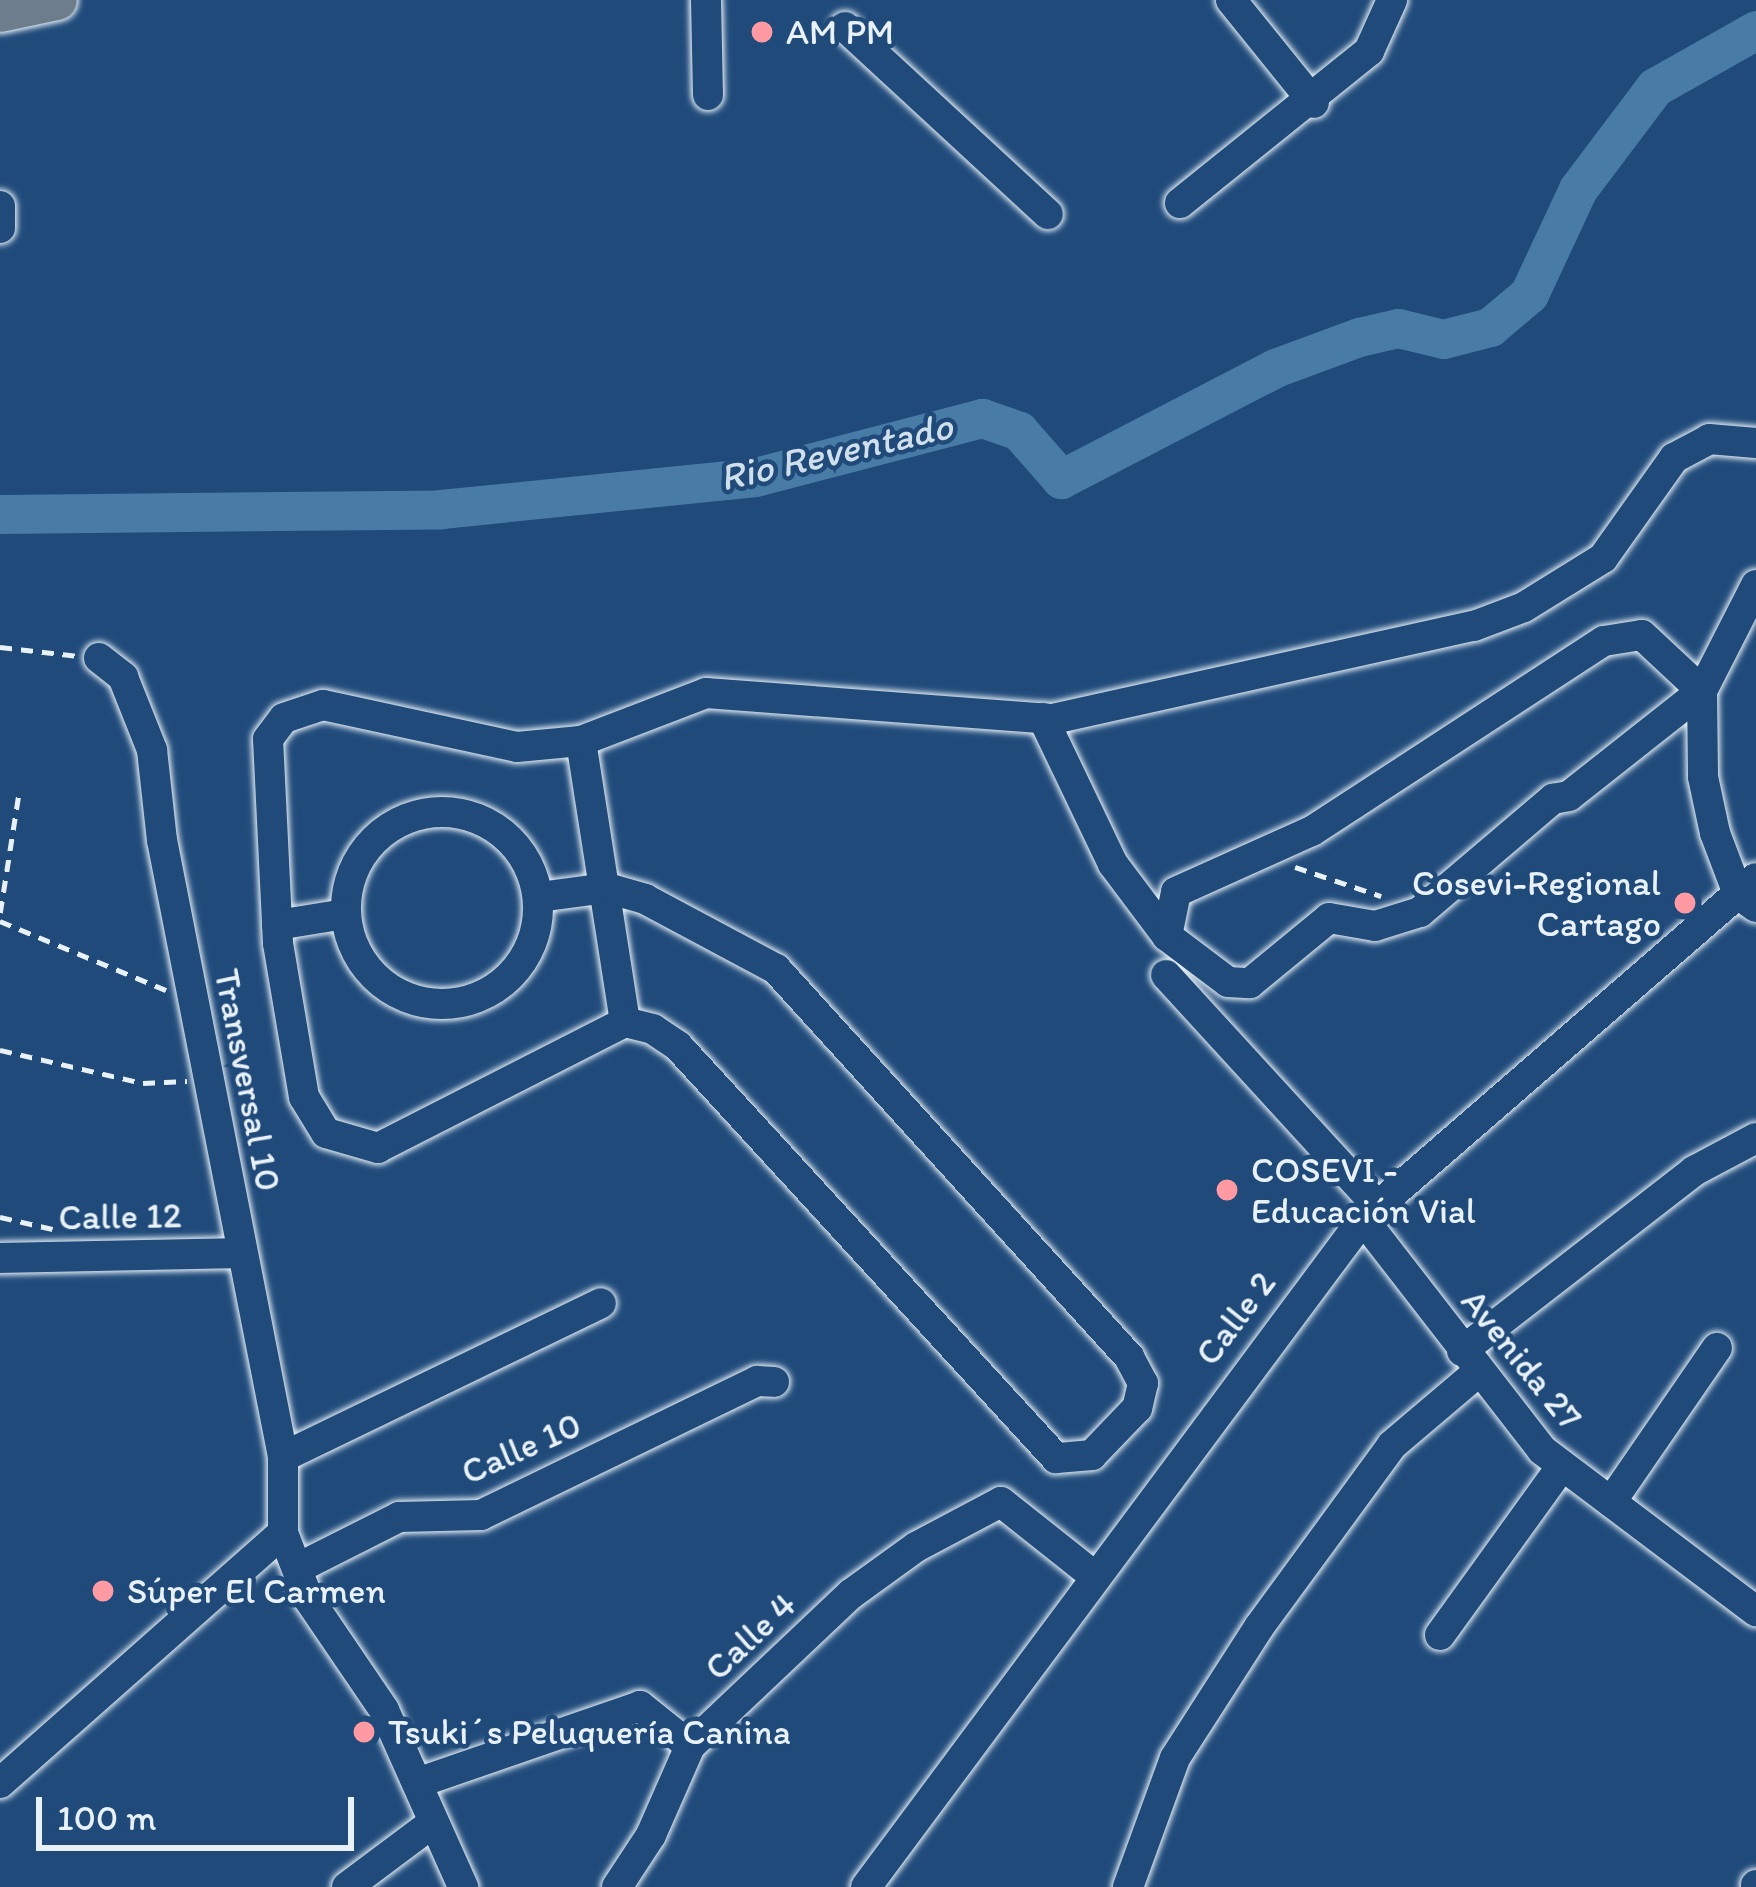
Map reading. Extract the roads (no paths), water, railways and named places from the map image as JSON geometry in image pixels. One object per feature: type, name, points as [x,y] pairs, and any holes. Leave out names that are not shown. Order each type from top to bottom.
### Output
[{"type":"main road","points":[[0,12],[57,0]]},
{"type":"street","points":[[706,0],[708,95]]},
{"type":"street","points":[[1231,0],[1314,103]]},
{"type":"street","points":[[1180,203],[1314,103],[1369,51],[1392,0]]},
{"type":"street","points":[[845,27],[1048,214]]},
{"type":"street","points":[[0,206],[0,228]]},
{"type":"street","points":[[625,1022],[402,1140],[378,1148],[349,1144],[315,1122],[304,1097],[277,925],[264,770],[268,739],[284,718],[323,706],[517,747],[581,741],[706,693],[1042,718],[1461,629],[1524,607],[1603,558],[1674,458],[1709,440],[1756,443]]},
{"type":"street","points":[[1042,718],[1113,864],[1167,935],[1228,982],[1250,983],[1329,918],[1375,926],[1420,912],[1553,799],[1569,796],[1702,691],[1756,585]]},
{"type":"street","points":[[1167,935],[1176,892],[1312,831],[1604,641],[1642,635],[1702,691],[1703,778],[1750,893]]},
{"type":"street","name":"Transversal 10","points":[[99,658],[123,676],[152,750],[193,1004],[283,1457],[283,1533]]},
{"type":"street","points":[[581,741],[625,1022]]},
{"type":"street","points":[[433,812],[476,819],[514,843],[539,897],[538,928],[508,980],[452,1005],[421,1003],[380,981],[352,944],[345,914],[353,871],[378,835],[433,812]]},
{"type":"street","points":[[539,897],[607,888],[677,912],[776,970],[1129,1357],[1143,1383],[1137,1408],[1093,1455],[1056,1458],[678,1046],[625,1022]]},
{"type":"street","name":"Calle 2","points":[[866,1887],[1093,1576],[1371,1213],[1750,893]]},
{"type":"street","points":[[277,925],[345,914]]},
{"type":"street","name":"Avenida 27","points":[[1166,975],[1371,1213],[1469,1362],[1561,1467],[1752,1618]]},
{"type":"street","points":[[1128,1887],[1175,1759],[1259,1627],[1392,1444],[1469,1362],[1694,1171],[1756,1138]]},
{"type":"street","name":"Calle 12","points":[[0,1258],[241,1253]]},
{"type":"street","points":[[283,1457],[602,1303]]},
{"type":"street","points":[[1611,1502],[1717,1348]]},
{"type":"street","name":"Calle 10","points":[[298,1568],[399,1516],[482,1515],[757,1381],[774,1382]]},
{"type":"street","points":[[1440,1635],[1561,1467]]},
{"type":"street","name":"Calle 4","points":[[617,1887],[651,1835],[690,1746],[851,1594],[1001,1502],[1093,1576]]},
{"type":"street","points":[[0,1783],[283,1533],[308,1598],[384,1710],[430,1825],[463,1887]]},
{"type":"street","points":[[417,1783],[640,1706],[690,1746]]},
{"type":"street","points":[[347,1887],[430,1825]]},
{"type":"waterway","name":"Rio Reventado","points":[[0,514],[441,509],[755,477],[982,418],[1019,431],[1061,479],[1275,368],[1359,337],[1398,328],[1443,339],[1490,327],[1529,294],[1578,189],[1655,87],[1756,30]]},
{"type":"place","name":"AM PM","points":[[762,32]]},
{"type":"place","name":"Cosevi-Regional Cartago","points":[[1685,903]]},
{"type":"place","name":"COSEVI - Educación Vial","points":[[1227,1190]]},
{"type":"place","name":"Súper El Carmen","points":[[103,1591]]},
{"type":"place","name":"Tsuki´s Peluquería Canina","points":[[364,1732]]}]
